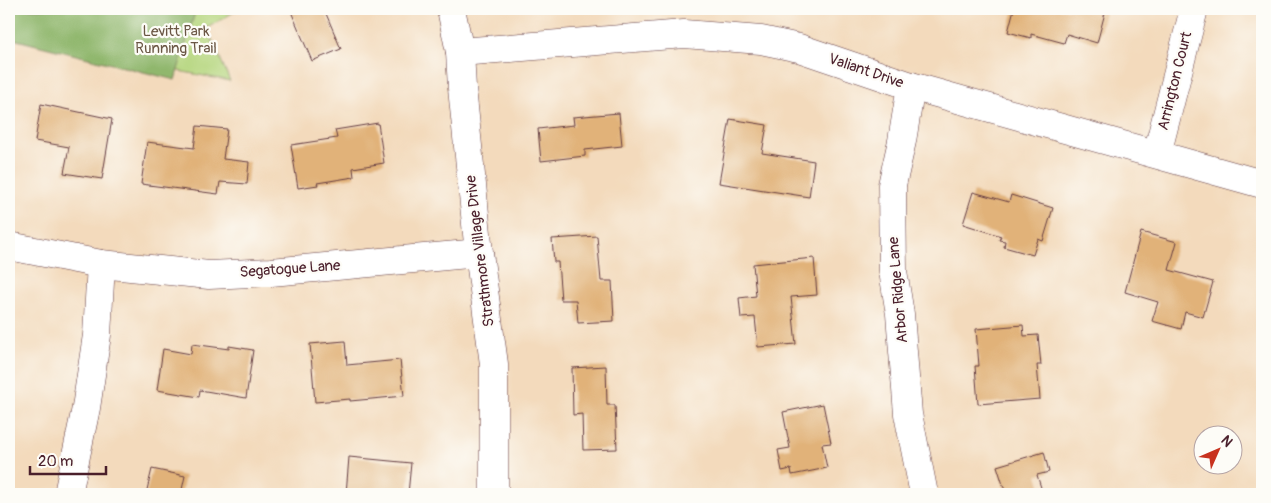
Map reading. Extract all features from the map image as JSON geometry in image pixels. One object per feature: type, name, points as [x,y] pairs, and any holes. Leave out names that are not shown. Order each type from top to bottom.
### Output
[{"type":"street","name":"Strathmore Village Drive","points":[[451,9],[460,52],[479,253],[494,364],[494,494]]},
{"type":"street","name":"Arrington Court","points":[[1157,154],[1194,9]]},
{"type":"street","name":"Valiant Drive","points":[[460,52],[684,34],[762,40],[799,48],[911,86],[1262,184]]},
{"type":"street","name":"Arbor Ridge Lane","points":[[911,86],[902,141],[892,185],[894,271],[900,314],[908,414],[924,494]]},
{"type":"street","name":"Segatogue Lane","points":[[9,246],[101,264],[218,274],[271,272],[479,253]]},
{"type":"street","points":[[68,494],[86,408],[97,335],[101,264]]},
{"type":"green space","name":"Levitt Park Running Trail","points":[[9,9],[239,9],[207,28],[230,81],[9,38]]},
{"type":"green space","name":"Levitt Park Running Trail","points":[[9,9],[196,9],[175,80],[9,38]]},
{"type":"building","points":[[290,9],[324,9],[341,49],[312,61]]},
{"type":"building","points":[[1014,9],[1106,9],[1097,43],[1067,34],[1064,43],[1031,34],[1031,38],[1008,32]]},
{"type":"building","points":[[41,104],[112,119],[102,179],[64,173],[69,147],[35,141]]},
{"type":"building","points":[[619,113],[622,146],[585,150],[585,156],[541,161],[538,129],[574,125],[573,117]]},
{"type":"building","points":[[730,119],[767,125],[762,153],[814,161],[809,197],[719,183]]},
{"type":"building","points":[[378,123],[384,163],[353,168],[354,177],[298,188],[291,145],[337,138],[335,130]]},
{"type":"building","points":[[197,126],[227,129],[223,159],[249,162],[247,184],[220,182],[218,194],[141,184],[147,142],[194,148]]},
{"type":"building","points":[[973,192],[1009,202],[1011,195],[1053,208],[1043,241],[1038,239],[1033,255],[1004,247],[1005,241],[999,240],[1001,236],[963,224]]},
{"type":"building","points":[[1141,232],[1177,242],[1169,270],[1213,282],[1203,317],[1185,312],[1181,329],[1152,321],[1158,302],[1125,292]]},
{"type":"building","points":[[597,236],[601,281],[612,281],[614,321],[578,323],[576,300],[561,300],[558,262],[554,262],[552,239]]},
{"type":"building","points":[[814,258],[817,295],[791,297],[796,344],[758,347],[755,317],[741,318],[739,298],[756,296],[753,264]]},
{"type":"building","points":[[1023,325],[1024,336],[1038,335],[1041,365],[1037,365],[1040,399],[978,404],[975,366],[979,366],[976,329]]},
{"type":"building","points":[[345,341],[347,365],[400,360],[404,396],[315,402],[310,344]]},
{"type":"building","points":[[192,344],[229,349],[229,346],[253,350],[246,398],[200,390],[199,397],[157,390],[163,349],[191,354]]},
{"type":"building","points":[[606,366],[607,405],[615,405],[617,449],[583,450],[582,414],[573,415],[572,368]]},
{"type":"building","points":[[823,404],[831,443],[822,444],[827,468],[792,475],[791,469],[782,471],[778,450],[790,448],[783,412]]},
{"type":"building","points":[[1044,452],[1049,472],[1037,475],[1043,494],[1006,494],[997,466]]},
{"type":"building","points":[[349,457],[411,463],[408,494],[346,494]]},
{"type":"building","points":[[152,469],[185,476],[181,494],[146,494]]}]
